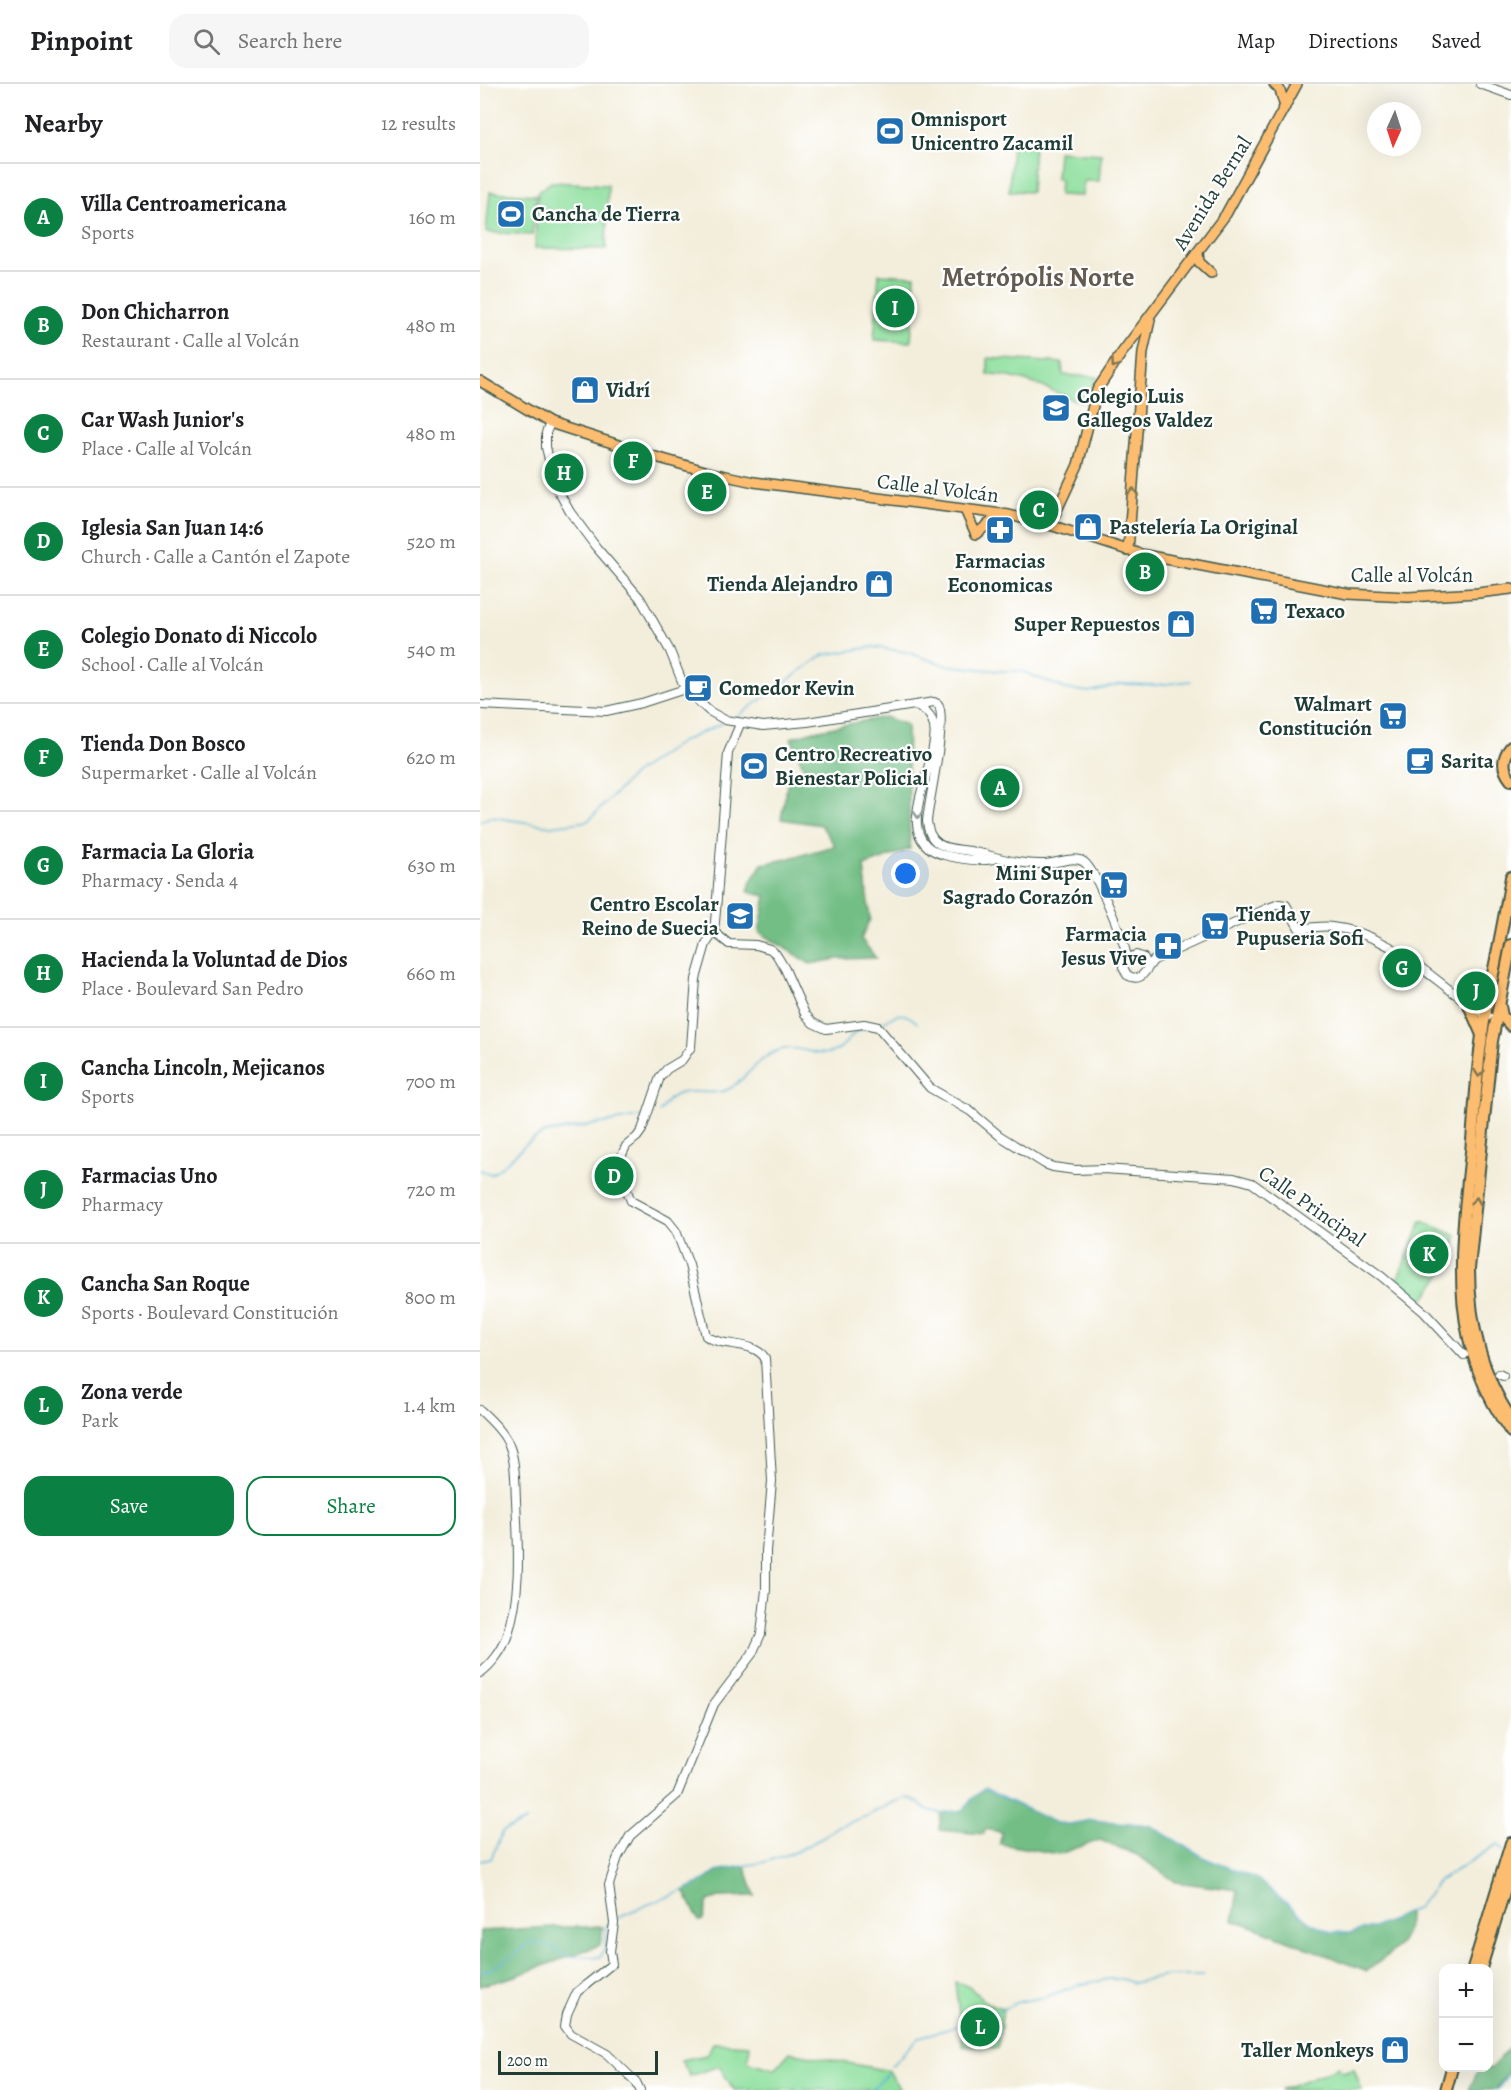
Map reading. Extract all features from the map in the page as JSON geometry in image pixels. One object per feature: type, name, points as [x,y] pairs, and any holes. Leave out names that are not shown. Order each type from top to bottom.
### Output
[{"type":"highway","points":[[1510,780],[1504,761],[1511,747]]},
{"type":"highway","points":[[1487,1038],[1511,1027],[1494,1000],[1511,877]]},
{"type":"highway","points":[[1511,945],[1490,1018],[1461,1249],[1463,1308],[1479,1374],[1491,1401],[1511,1432]]},
{"type":"highway","points":[[1494,1000],[1471,1006],[1487,1038],[1469,1260],[1469,1294],[1479,1350],[1496,1393],[1511,1419]]},
{"type":"highway","points":[[1474,1964],[1511,1843]]},
{"type":"highway","points":[[1481,1964],[1511,1869]]},
{"type":"highway","points":[[1438,2090],[1443,2072]]},
{"type":"highway","points":[[1446,2090],[1451,2072]]},
{"type":"main road","points":[[1274,84],[1280,90],[1285,107]]},
{"type":"main road","name":"Avenida Bernal","points":[[1050,525],[1078,465],[1097,390],[1226,214],[1297,84]]},
{"type":"main road","points":[[1198,252],[1199,262],[1211,273]]},
{"type":"main road","name":"Avenida Bernal","points":[[1128,551],[1143,352],[1150,318]]},
{"type":"main road","points":[[1128,345],[1138,346],[1143,352]]},
{"type":"main road","name":"Calle al Volcán","points":[[480,381],[550,423],[690,466],[754,482],[1001,514],[1050,525],[1128,551],[1348,594],[1408,597],[1510,589]]},
{"type":"main road","points":[[965,510],[976,534],[1001,514]]},
{"type":"street","points":[[1480,84],[1511,95]]},
{"type":"street","points":[[550,423],[546,433],[546,447],[555,485],[579,526],[640,598],[670,651],[686,689],[709,711],[725,720],[764,726],[807,722],[934,702],[940,707],[941,714],[927,820],[928,830],[939,844],[948,848],[966,850],[994,858],[1042,864],[1072,860],[1084,862],[1099,886],[1126,948],[1125,972],[1131,978],[1136,979],[1144,975],[1142,960],[1126,948]]},
{"type":"street","points":[[480,705],[606,711],[642,703],[686,689]]},
{"type":"street","points":[[914,705],[926,710],[931,717],[934,736],[932,757],[921,790],[917,819],[919,834],[925,844],[935,852],[984,861],[994,858]]},
{"type":"street","points":[[640,2090],[636,2082],[607,2054],[571,2034],[565,2026],[567,2014],[577,1992],[612,1964],[610,1951],[614,1923],[609,1885],[618,1857],[630,1836],[645,1821],[664,1808],[681,1788],[714,1704],[752,1654],[763,1624],[772,1481],[765,1358],[756,1349],[721,1342],[706,1336],[688,1262],[676,1231],[668,1221],[633,1203],[622,1179],[623,1152],[642,1130],[660,1077],[667,1069],[682,1060],[691,1047],[696,979],[706,944],[714,932],[728,753],[740,724]]},
{"type":"street","points":[[965,859],[966,850]]},
{"type":"street","points":[[1127,958],[1154,960],[1279,904],[1286,905],[1299,928],[1333,927],[1367,937],[1398,950],[1490,1018]]},
{"type":"street","name":"Calle Principal","points":[[714,932],[729,944],[756,945],[770,949],[776,954],[805,1014],[813,1023],[826,1029],[864,1024],[878,1028],[930,1088],[970,1112],[1000,1136],[1053,1167],[1234,1178],[1252,1183],[1381,1276],[1424,1312],[1464,1355]]},
{"type":"street","points":[[480,1410],[506,1440],[511,1451],[516,1504],[517,1575],[508,1635],[504,1645],[480,1674]]},
{"type":"green space","points":[[1012,144],[1034,145],[1031,192],[1009,191]]},
{"type":"green space","points":[[1058,151],[1101,154],[1099,181],[1084,181],[1082,196],[1059,195],[1060,179],[1056,179]]},
{"type":"green space","points":[[551,182],[608,185],[606,249],[535,248],[538,192]]},
{"type":"green space","name":"Cancha de Tierra","points":[[490,192],[536,195],[532,235],[486,232]]},
{"type":"green space","points":[[879,274],[915,276],[911,342],[874,340]]},
{"type":"green space","points":[[988,358],[1062,363],[1063,375],[1097,377],[1085,402],[1021,380],[988,375]]},
{"type":"green space","points":[[884,717],[907,725],[910,849],[864,866],[870,919],[861,939],[876,958],[837,959],[810,964],[759,932],[766,896],[748,892],[751,881],[762,864],[835,846],[821,825],[781,819],[788,780],[807,776],[791,738]]},
{"type":"green space","points":[[1422,1221],[1457,1236],[1443,1272],[1423,1301],[1397,1280]]},
{"type":"green space","points":[[984,1789],[1056,1823],[1070,1824],[1092,1820],[1149,1825],[1207,1859],[1257,1879],[1310,1922],[1331,1932],[1351,1933],[1384,1924],[1408,1912],[1408,1924],[1402,1941],[1397,1947],[1367,1971],[1233,1921],[1238,1890],[1176,1882],[1137,1855],[1100,1840],[1059,1854],[1000,1844],[1001,1832],[985,1829],[984,1834],[939,1830],[941,1813],[964,1810],[971,1800]]},
{"type":"green space","points":[[745,1866],[755,1896],[719,1897],[708,1901],[703,1920],[699,1921],[684,1890],[702,1882],[717,1871]]},
{"type":"green space","points":[[603,1927],[600,1945],[513,1977],[480,1986],[480,1931]]},
{"type":"green space","points":[[955,1982],[969,1987],[988,2003],[1003,2008],[998,2048],[963,2046]]},
{"type":"green space","points":[[713,2043],[750,2045],[748,2062],[775,2069],[790,2052],[889,2071],[900,2090],[734,2090],[719,2066],[690,2076],[681,2060],[707,2055]]},
{"type":"green space","points":[[1511,2045],[1511,2066],[1496,2090],[1469,2090],[1477,2072],[1493,2072],[1493,2067]]},
{"type":"green space","points":[[1339,2067],[1341,2072],[1354,2069],[1362,2090],[1280,2090]]},
{"type":"waterway","points":[[735,718],[823,655],[873,647],[906,652],[945,665],[998,671],[1021,671],[1066,689],[1089,692],[1121,684],[1157,685],[1191,681]]},
{"type":"waterway","points":[[480,821],[491,817],[551,826],[588,821],[634,774],[681,742],[723,723]]},
{"type":"waterway","points":[[879,1024],[898,1015],[912,1018],[917,1023]]},
{"type":"waterway","points":[[659,1112],[669,1099],[678,1094],[729,1089],[775,1052],[790,1048],[820,1053],[833,1052],[856,1032],[866,1028]]},
{"type":"waterway","points":[[480,1170],[491,1174],[524,1146],[546,1133],[644,1116]]},
{"type":"waterway","points":[[618,1918],[702,1882],[716,1871],[765,1862],[795,1852],[824,1837],[836,1827],[867,1816],[894,1802],[907,1798],[914,1800],[927,1810],[941,1813],[964,1810],[971,1800],[984,1789],[1056,1823],[1070,1824],[1092,1820],[1149,1825],[1207,1859],[1257,1879],[1310,1922],[1331,1932],[1350,1933],[1384,1924],[1418,1907],[1439,1881],[1498,1844],[1503,1852]]},
{"type":"waterway","points":[[480,1861],[491,1859],[502,1832],[526,1821]]},
{"type":"waterway","points":[[480,1972],[500,1964],[533,1942],[551,1946],[565,1956],[600,1957],[604,1951],[609,1924]]},
{"type":"waterway","points":[[891,2066],[919,2037],[982,2019],[1018,2002],[1046,1997],[1078,1985],[1109,1979],[1122,1979],[1133,1983],[1167,1976],[1204,1976]]},
{"type":"waterway","points":[[1498,2090],[1511,2069]]},
{"type":"waterway","points":[[871,2090],[887,2074]]},
{"type":"place","name":"Omnisport Unicentro Zacamil","points":[[890,131]]},
{"type":"place","name":"Cancha de Tierra","points":[[511,214]]},
{"type":"place","name":"Cancha Lincoln, Mejicanos","points":[[895,308]]},
{"type":"place","name":"Vidrí","points":[[585,390]]},
{"type":"place","name":"Colegio Luis Gallegos Valdez","points":[[1056,408]]},
{"type":"place","name":"Tienda Don Bosco","points":[[633,461]]},
{"type":"place","name":"Hacienda la Voluntad de Dios","points":[[564,473]]},
{"type":"place","name":"Colegio Donato di Niccolo","points":[[707,492]]},
{"type":"place","name":"Car Wash Junior's","points":[[1039,510]]},
{"type":"place","name":"Pastelería La Original","points":[[1088,527]]},
{"type":"place","name":"Farmacias Economicas","points":[[1000,530]]},
{"type":"place","name":"Don Chicharron","points":[[1145,572]]},
{"type":"place","name":"Tienda Alejandro","points":[[879,584]]},
{"type":"place","name":"Texaco","points":[[1264,611]]},
{"type":"place","name":"Super Repuestos","points":[[1181,624]]},
{"type":"place","name":"Comedor Kevin","points":[[698,688]]},
{"type":"place","name":"Walmart Constitución","points":[[1393,716]]},
{"type":"place","name":"Sarita","points":[[1420,761]]},
{"type":"place","name":"Centro Recreativo Bienestar Policial","points":[[754,766]]},
{"type":"place","name":"Villa Centroamericana","points":[[1000,788]]},
{"type":"place","name":"Mini Super Sagrado Corazón","points":[[1114,885]]},
{"type":"place","name":"Centro Escolar Reino de Suecia","points":[[740,916]]},
{"type":"place","name":"Tienda y Pupuseria Sofi","points":[[1215,926]]},
{"type":"place","name":"Farmacia Jesus Vive","points":[[1168,946]]},
{"type":"place","name":"Farmacia La Gloria","points":[[1402,968]]},
{"type":"place","name":"Farmacias Uno","points":[[1476,991]]},
{"type":"place","name":"Iglesia San Juan 14:6","points":[[614,1176]]},
{"type":"place","name":"Cancha San Roque","points":[[1429,1254]]},
{"type":"place","name":"Zona verde","points":[[980,2027]]},
{"type":"place","name":"Taller Monkeys","points":[[1395,2050]]},
{"type":"district","name":"Metrópolis Norte","points":[[1038,277]]}]
